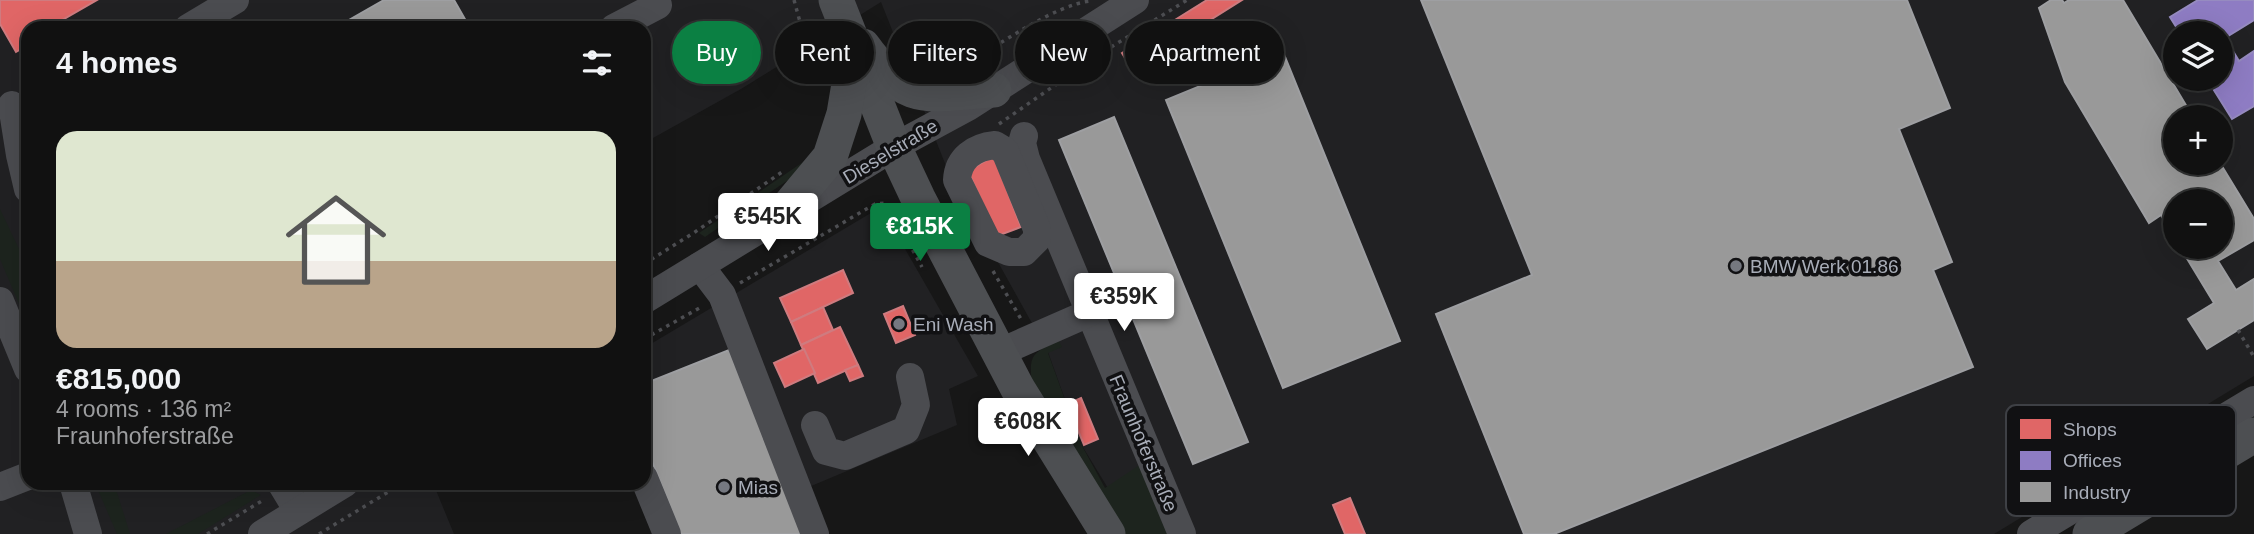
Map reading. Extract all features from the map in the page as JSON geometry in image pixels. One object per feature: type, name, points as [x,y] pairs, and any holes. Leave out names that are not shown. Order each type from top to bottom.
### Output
[{"type":"main road","points":[[874,60],[894,82],[913,92],[926,95],[994,90]]},
{"type":"main road","points":[[780,217],[830,157],[844,114],[844,84]]},
{"type":"main road","points":[[869,84],[894,147],[998,353],[1108,534]]},
{"type":"main road","points":[[2236,446],[2254,435]]},
{"type":"main road","points":[[2090,534],[2120,516]]},
{"type":"street","points":[[200,21],[235,0]]},
{"type":"street","points":[[628,21],[659,5],[656,0]]},
{"type":"street","name":"Dieselstraße","points":[[651,296],[894,147],[994,90],[1135,0]]},
{"type":"street","points":[[13,103],[21,159]]},
{"type":"street","name":"Fraunhoferstraße","points":[[1024,136],[1022,144],[1026,159],[1182,534]]},
{"type":"street","points":[[700,266],[722,295],[815,534]]},
{"type":"street","points":[[0,300],[21,352]]},
{"type":"street","points":[[998,353],[1089,313]]},
{"type":"street","points":[[815,425],[826,451],[845,456],[905,430],[916,405],[910,377]]},
{"type":"street","points":[[2236,411],[2254,400]]},
{"type":"street","points":[[0,487],[21,479]]},
{"type":"street","points":[[75,490],[88,534]]},
{"type":"street","points":[[285,490],[299,511]]},
{"type":"street","points":[[265,533],[334,490]]},
{"type":"street","points":[[649,490],[667,534]]},
{"type":"street","points":[[2031,534],[2061,516]]},
{"type":"path","points":[[793,0],[824,86]]},
{"type":"path","points":[[1001,45],[1079,2],[1098,0]]},
{"type":"path","points":[[991,129],[1100,54],[1188,0]]},
{"type":"path","points":[[651,260],[790,166]]},
{"type":"path","points":[[651,335],[875,204],[885,203]]},
{"type":"path","points":[[2238,330],[2254,357]]},
{"type":"path","points":[[207,534],[274,490]]},
{"type":"path","points":[[319,534],[391,490]]},
{"type":"shaded area","points":[[0,0],[2254,0],[2254,376],[2206,405],[2006,405],[2006,516],[2024,516],[1994,534],[1136,534],[1081,444],[1048,352],[950,176],[914,84],[1001,84],[1001,21],[889,21],[881,2],[850,21],[775,21],[775,68],[761,77],[761,21],[672,21],[672,84],[749,84],[651,139],[651,21],[21,21],[21,490],[436,490],[454,534],[0,534]]},
{"type":"shaded area","points":[[806,160],[794,176],[705,237],[699,233]]},
{"type":"shaded area","points":[[881,207],[978,376],[949,389],[957,425],[804,489],[822,534],[657,534],[646,490],[651,490],[651,344]]},
{"type":"shaded area","points":[[0,209],[21,253],[21,308],[0,259]]},
{"type":"shaded area","points":[[1059,341],[1062,347],[1048,353],[1081,444],[1105,488],[1144,462],[1169,534],[1125,534],[1032,383],[1031,366],[1035,355]]},
{"type":"shaded area","points":[[98,490],[116,490],[130,534],[117,534]]},
{"type":"shaded area","points":[[251,490],[261,495],[198,534],[166,534]]},
{"type":"building: Shops","points":[[0,0],[97,0],[61,21],[21,21],[21,49],[16,52],[0,24]]},
{"type":"building: Shops","points":[[1207,0],[1242,0],[1209,21],[1173,21]]},
{"type":"building: Shops","points":[[994,156],[1021,227],[997,236],[968,171]]},
{"type":"building: Shops","points":[[843,270],[853,293],[791,322],[780,298]]},
{"type":"building: Shops","name":"Eni Wash","points":[[903,306],[915,335],[896,343],[884,314]]},
{"type":"building: Shops","points":[[823,307],[833,330],[801,345],[791,322]]},
{"type":"building: Shops","points":[[840,327],[858,365],[818,383],[801,345]]},
{"type":"building: Shops","points":[[804,349],[815,373],[785,387],[774,363]]},
{"type":"building: Shops","points":[[858,365],[863,376],[850,381],[845,370]]},
{"type":"building: Shops","points":[[1081,398],[1098,439],[1084,445],[1067,404]]},
{"type":"building: Shops","points":[[1350,498],[1365,534],[1345,534],[1333,505]]},
{"type":"building: Offices","points":[[2198,0],[2254,0],[2254,20],[2233,33],[2233,21],[2172,21],[2170,17]]},
{"type":"building: Offices","points":[[2233,51],[2239,61],[2254,51],[2254,106],[2233,118],[2233,105],[2223,105],[2214,91],[2233,91]]},
{"type":"building: Industry","points":[[384,0],[454,0],[466,21],[347,21]]},
{"type":"building: Industry","name":"BMW Werk 01.86","points":[[1421,0],[1907,0],[1950,108],[1899,129],[1952,262],[1933,270],[1973,367],[1554,534],[1524,534],[1436,314],[1532,275]]},
{"type":"building: Industry","points":[[2051,0],[2062,0],[2064,3],[2069,0],[2123,0],[2163,67],[2163,91],[2177,91],[2186,105],[2163,105],[2163,175],[2227,175],[2254,219],[2254,240],[2233,252],[2233,189],[2163,189],[2163,218],[2161,215],[2149,223],[2065,82],[2039,8]]},
{"type":"building: Industry","points":[[1284,54],[1400,341],[1283,388],[1166,100],[1205,84],[1284,84]]},
{"type":"building: Industry","points":[[1114,117],[1248,442],[1193,464],[1059,140]]},
{"type":"building: Industry","points":[[2187,259],[2221,259],[2218,261],[2236,290],[2254,279],[2254,320],[2207,349],[2188,319],[2214,303]]},
{"type":"building: Industry","name":"Mias","points":[[729,350],[803,534],[681,534],[651,459],[651,381]]},
{"type":"place","name":"BMW Werk 01.86","points":[[1736,266]]},
{"type":"place","name":"Eni Wash","points":[[899,324]]},
{"type":"place","name":"Mias","points":[[724,487]]}]
